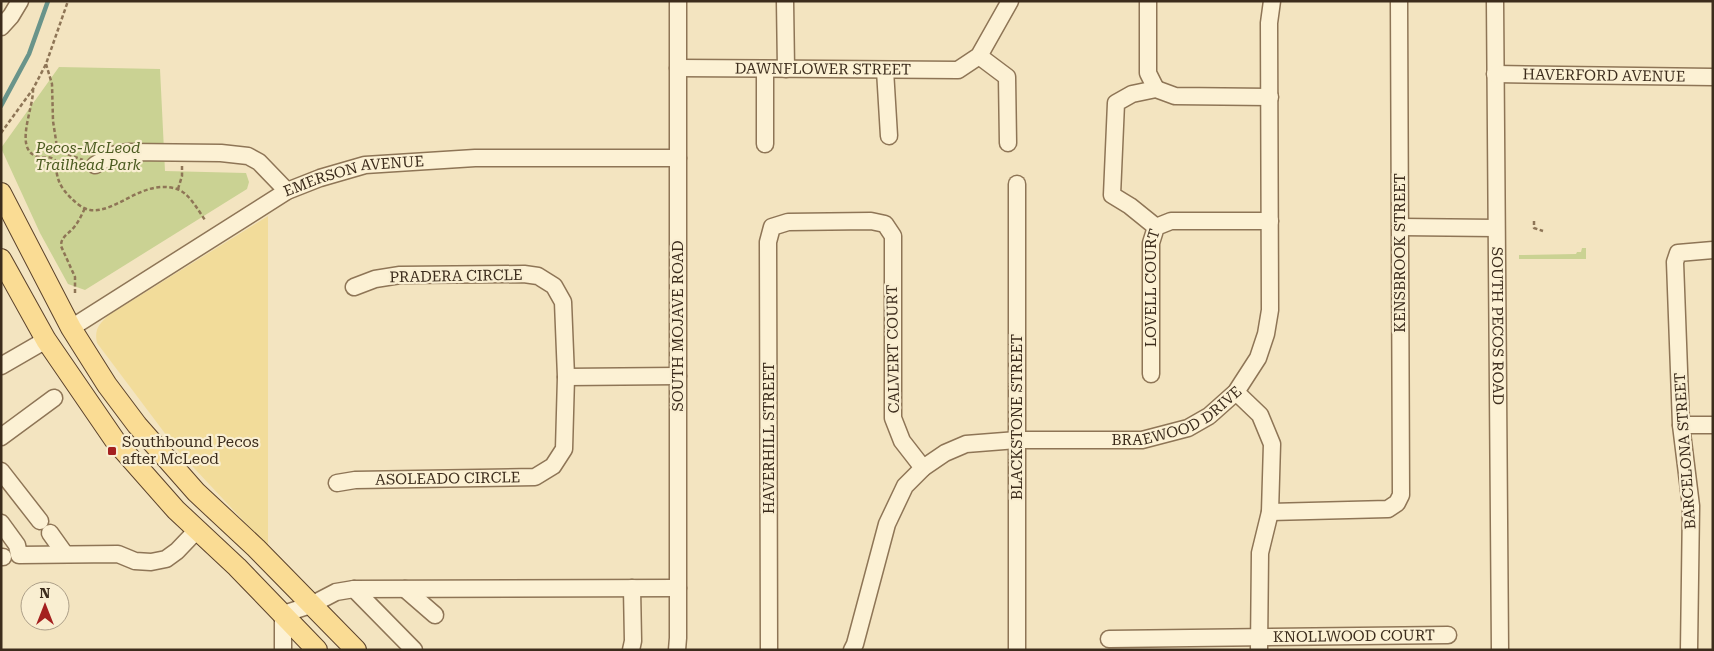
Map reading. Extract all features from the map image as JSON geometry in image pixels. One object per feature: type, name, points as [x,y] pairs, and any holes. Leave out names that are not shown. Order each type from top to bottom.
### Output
[{"type":"main road","points":[[3,197],[71,328],[107,385],[137,425],[196,492],[256,548],[356,650]]},
{"type":"main road","points":[[1,259],[46,340],[116,442],[176,510],[318,650]]},
{"type":"main road","points":[[13,281],[38,301],[54,321],[61,326],[71,328]]},
{"type":"main road","points":[[46,340],[55,340],[63,343],[81,364],[107,385]]},
{"type":"street","points":[[1,28],[20,1]]},
{"type":"street","name":"SOUTH MOJAVE ROAD","points":[[677,650],[678,1]]},
{"type":"street","points":[[785,1],[786,69]]},
{"type":"street","points":[[1008,143],[1007,77],[973,60],[1010,1]]},
{"type":"street","points":[[1148,1],[1148,73],[1156,89]]},
{"type":"street","name":"BRAEWOOD DRIVE","points":[[852,650],[887,524],[905,486],[923,468],[945,453],[966,444],[1017,440],[1142,440],[1188,428],[1210,416],[1236,392],[1258,358],[1266,334],[1270,310],[1269,22],[1272,1]]},
{"type":"street","name":"KENSBROOK STREET","points":[[1270,512],[1388,509],[1397,503],[1401,495],[1399,1]]},
{"type":"street","name":"SOUTH PECOS ROAD","points":[[1495,1],[1500,650]]},
{"type":"street","name":"DAWNFLOWER STREET","points":[[678,68],[958,70],[973,60]]},
{"type":"street","points":[[765,69],[765,144]]},
{"type":"street","points":[[885,70],[889,136]]},
{"type":"street","name":"HAVERFORD AVENUE","points":[[1495,74],[1713,77]]},
{"type":"street","points":[[1156,227],[1130,206],[1112,195],[1116,103],[1132,94],[1156,89],[1176,96],[1270,97]]},
{"type":"street","points":[[95,165],[112,155],[127,152],[222,152],[248,156],[259,162],[287,191]]},
{"type":"street","name":"EMERSON AVENUE","points":[[71,328],[287,191],[320,178],[365,165],[475,158],[678,158]]},
{"type":"street","name":"BLACKSTONE STREET","points":[[1017,184],[1018,650]]},
{"type":"street","name":"HAVERHILL STREET","points":[[769,650],[768,242],[772,227],[788,222],[871,221],[885,224]]},
{"type":"street","name":"LOVELL COURT","points":[[1151,374],[1151,243],[1156,227],[1170,221],[1270,221]]},
{"type":"street","name":"CALVERT COURT","points":[[885,224],[892,236],[893,418],[902,441],[923,468]]},
{"type":"street","points":[[1400,227],[1496,228]]},
{"type":"street","name":"BARCELONA STREET","points":[[1689,650],[1691,506],[1681,425],[1674,272],[1678,253],[1713,250]]},
{"type":"street","name":"PRADERA CIRCLE","points":[[354,287],[375,279],[400,275],[524,274],[538,276],[554,286],[563,302],[566,376]]},
{"type":"street","points":[[1,366],[46,340]]},
{"type":"street","points":[[566,376],[678,376]]},
{"type":"street","name":"ASOLEADO CIRCLE","points":[[337,483],[354,480],[535,477],[553,466],[564,448],[566,376]]},
{"type":"street","points":[[1236,392],[1260,415],[1272,444],[1270,512],[1260,553],[1259,643]]},
{"type":"street","points":[[1,437],[54,398]]},
{"type":"street","points":[[1681,425],[1713,425]]},
{"type":"street","points":[[1,471],[65,554]]},
{"type":"street","points":[[1,523],[17,544],[19,555],[118,554],[135,561],[151,562],[166,559],[172,555],[197,530]]},
{"type":"street","points":[[632,588],[632,650]]},
{"type":"street","points":[[282,650],[283,614],[311,605],[336,592],[354,589],[678,588]]},
{"type":"street","points":[[354,589],[414,650]]},
{"type":"street","points":[[405,589],[435,615]]},
{"type":"street","name":"KNOLLWOOD COURT","points":[[1109,638],[1259,643],[1448,635]]},
{"type":"path","points":[[1,133],[33,89],[46,64],[68,1]]},
{"type":"path","points":[[46,64],[52,84],[53,121],[57,147],[64,152],[95,165]]},
{"type":"path","points":[[178,189],[182,176],[182,152]]},
{"type":"path","points":[[75,293],[75,277],[61,246],[63,237],[76,226],[85,208]]},
{"type":"path","points":[[1534,221],[1534,228],[1543,231]]},
{"type":"green space","name":"Pecos-McLeod Trailhead Park","points":[[59,67],[160,69],[165,171],[246,173],[249,182],[247,189],[85,290],[68,284],[40,233],[1,148]]},
{"type":"green space","points":[[1582,248],[1586,248],[1586,259],[1519,259],[1519,255],[1576,254],[1581,252]]},
{"type":"sand","points":[[268,216],[268,547],[179,452],[97,343],[96,334],[100,324],[109,315]]},
{"type":"waterway","points":[[1,106],[29,54],[48,1]]},
{"type":"place","name":"Southbound Pecos after McLeod","points":[[112,451]]}]
